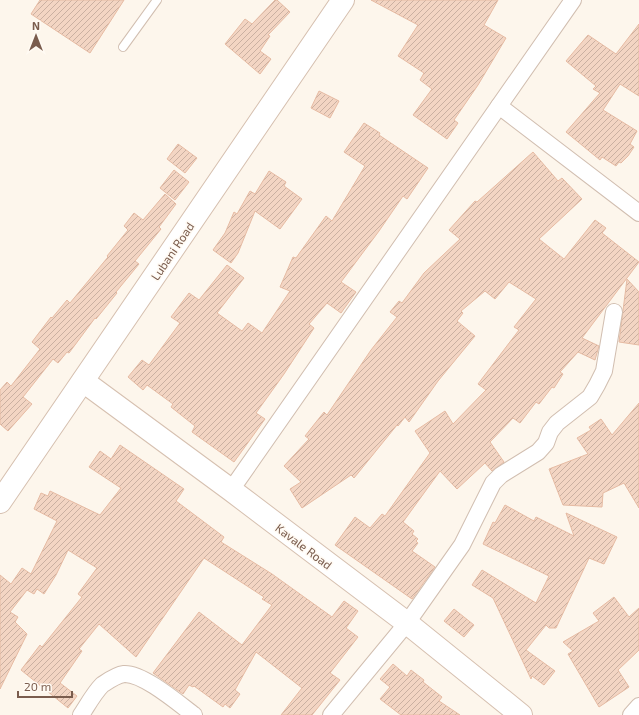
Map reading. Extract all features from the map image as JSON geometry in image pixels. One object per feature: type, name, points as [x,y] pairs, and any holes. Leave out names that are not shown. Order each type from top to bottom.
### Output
[{"type":"street","name":"Lubani Road","points":[[0,502],[343,0]]},
{"type":"street","points":[[231,490],[573,0]]},
{"type":"street","points":[[498,106],[639,213]]},
{"type":"street","points":[[331,715],[407,623],[462,545],[493,483],[501,475],[538,452],[546,443],[550,432],[557,423],[590,397],[598,385],[604,371],[614,312]]},
{"type":"street","name":"Kavale Road","points":[[83,381],[231,490],[407,623],[521,715]]},
{"type":"street","points":[[81,715],[101,686],[111,678],[123,674],[135,675],[146,680],[194,715]]},
{"type":"street","points":[[631,715],[639,706]]},
{"type":"lane","points":[[123,47],[157,0]]},
{"type":"building","points":[[40,0],[124,0],[90,53],[31,14]]},
{"type":"building","points":[[275,0],[277,0],[290,12],[268,35],[270,36],[260,51],[271,59],[260,74],[225,44],[245,19],[252,24]]},
{"type":"building","points":[[371,0],[498,0],[484,25],[506,38],[478,85],[454,120],[458,123],[447,139],[413,115],[432,89],[420,80],[424,73],[398,56],[418,25]]},
{"type":"building","points":[[639,24],[639,96],[620,84],[603,110],[637,131],[630,144],[634,147],[628,156],[616,166],[602,157],[600,160],[566,132],[600,93],[593,89],[596,86],[566,61],[588,35],[616,54]]},
{"type":"building","points":[[319,91],[339,101],[330,118],[311,108]]},
{"type":"building","points":[[364,123],[428,168],[407,199],[403,196],[341,282],[356,292],[341,313],[327,303],[309,324],[314,328],[256,413],[265,419],[234,462],[192,432],[195,426],[171,407],[173,404],[147,385],[143,390],[128,377],[142,360],[149,365],[180,323],[171,317],[189,293],[199,300],[227,265],[244,278],[217,313],[242,331],[248,323],[262,333],[290,291],[280,287],[293,257],[296,258],[326,216],[332,221],[365,166],[344,152]]},
{"type":"building","points":[[178,144],[197,158],[185,173],[167,159]]},
{"type":"building","points":[[533,152],[558,181],[562,178],[582,199],[539,239],[564,259],[595,220],[606,228],[602,233],[639,262],[582,338],[599,346],[595,360],[578,352],[560,372],[563,374],[554,388],[552,387],[539,404],[536,402],[520,423],[513,418],[490,442],[504,462],[492,471],[485,463],[457,489],[440,471],[403,522],[414,531],[412,534],[418,539],[416,541],[418,543],[412,551],[435,567],[412,599],[335,545],[355,517],[370,528],[382,514],[385,516],[430,453],[415,431],[445,411],[453,424],[486,390],[478,384],[519,330],[514,327],[536,299],[509,282],[495,299],[485,291],[461,311],[463,313],[457,321],[475,336],[438,381],[409,422],[405,417],[398,426],[397,425],[354,478],[351,475],[302,508],[290,489],[301,482],[284,466],[309,439],[305,436],[324,412],[327,415],[371,350],[397,317],[390,312],[399,301],[402,303],[424,273],[460,239],[449,230],[475,201],[477,202]]},
{"type":"building","points":[[174,170],[189,182],[175,200],[160,188]]},
{"type":"building","points":[[269,171],[286,182],[284,186],[302,199],[280,229],[255,211],[238,253],[231,263],[213,250],[225,233],[234,212],[237,214],[250,191],[255,194]]},
{"type":"building","points":[[165,194],[176,204],[159,227],[161,229],[135,261],[139,264],[96,319],[95,318],[69,353],[67,352],[58,363],[53,359],[23,397],[32,404],[8,431],[0,424],[0,390],[7,382],[11,386],[40,349],[32,342],[51,317],[52,318],[67,300],[70,303],[108,257],[107,256],[128,230],[124,226],[134,213],[143,220]]},
{"type":"building","points":[[627,279],[639,292],[639,345],[619,342]]},
{"type":"building","points":[[639,403],[639,508],[624,483],[603,493],[602,507],[563,505],[549,469],[588,454],[577,438],[591,430],[589,427],[601,419],[612,435]]},
{"type":"building","points":[[120,445],[184,489],[176,501],[224,537],[221,542],[272,574],[332,617],[344,601],[358,611],[346,628],[358,637],[330,673],[340,680],[312,715],[281,715],[302,688],[256,652],[235,690],[240,694],[230,708],[225,704],[223,707],[194,686],[189,685],[183,694],[153,673],[199,612],[242,645],[272,605],[262,599],[264,597],[204,558],[136,657],[99,624],[79,649],[82,651],[60,683],[77,696],[68,708],[21,670],[40,645],[42,647],[82,597],[78,594],[97,568],[68,550],[56,575],[44,594],[37,589],[34,594],[27,590],[10,612],[18,617],[15,622],[27,634],[0,689],[0,575],[11,584],[22,568],[31,574],[57,521],[34,509],[41,493],[48,496],[50,491],[100,515],[121,488],[89,467],[100,451],[111,459]]},
{"type":"building","points":[[505,505],[534,521],[536,517],[574,536],[566,513],[617,537],[604,564],[589,558],[556,628],[549,628],[546,625],[526,650],[555,671],[544,685],[532,676],[531,679],[493,598],[472,585],[482,570],[536,603],[549,576],[483,544],[493,522],[495,523]]},
{"type":"building","points":[[614,597],[629,617],[639,608],[639,650],[618,670],[629,687],[599,707],[568,654],[573,651],[563,642],[599,621],[593,613]]},
{"type":"building","points":[[454,609],[474,625],[464,637],[444,621]]},
{"type":"building","points":[[393,664],[407,676],[411,670],[442,697],[439,701],[460,715],[401,715],[380,699],[390,687],[380,679]]}]
